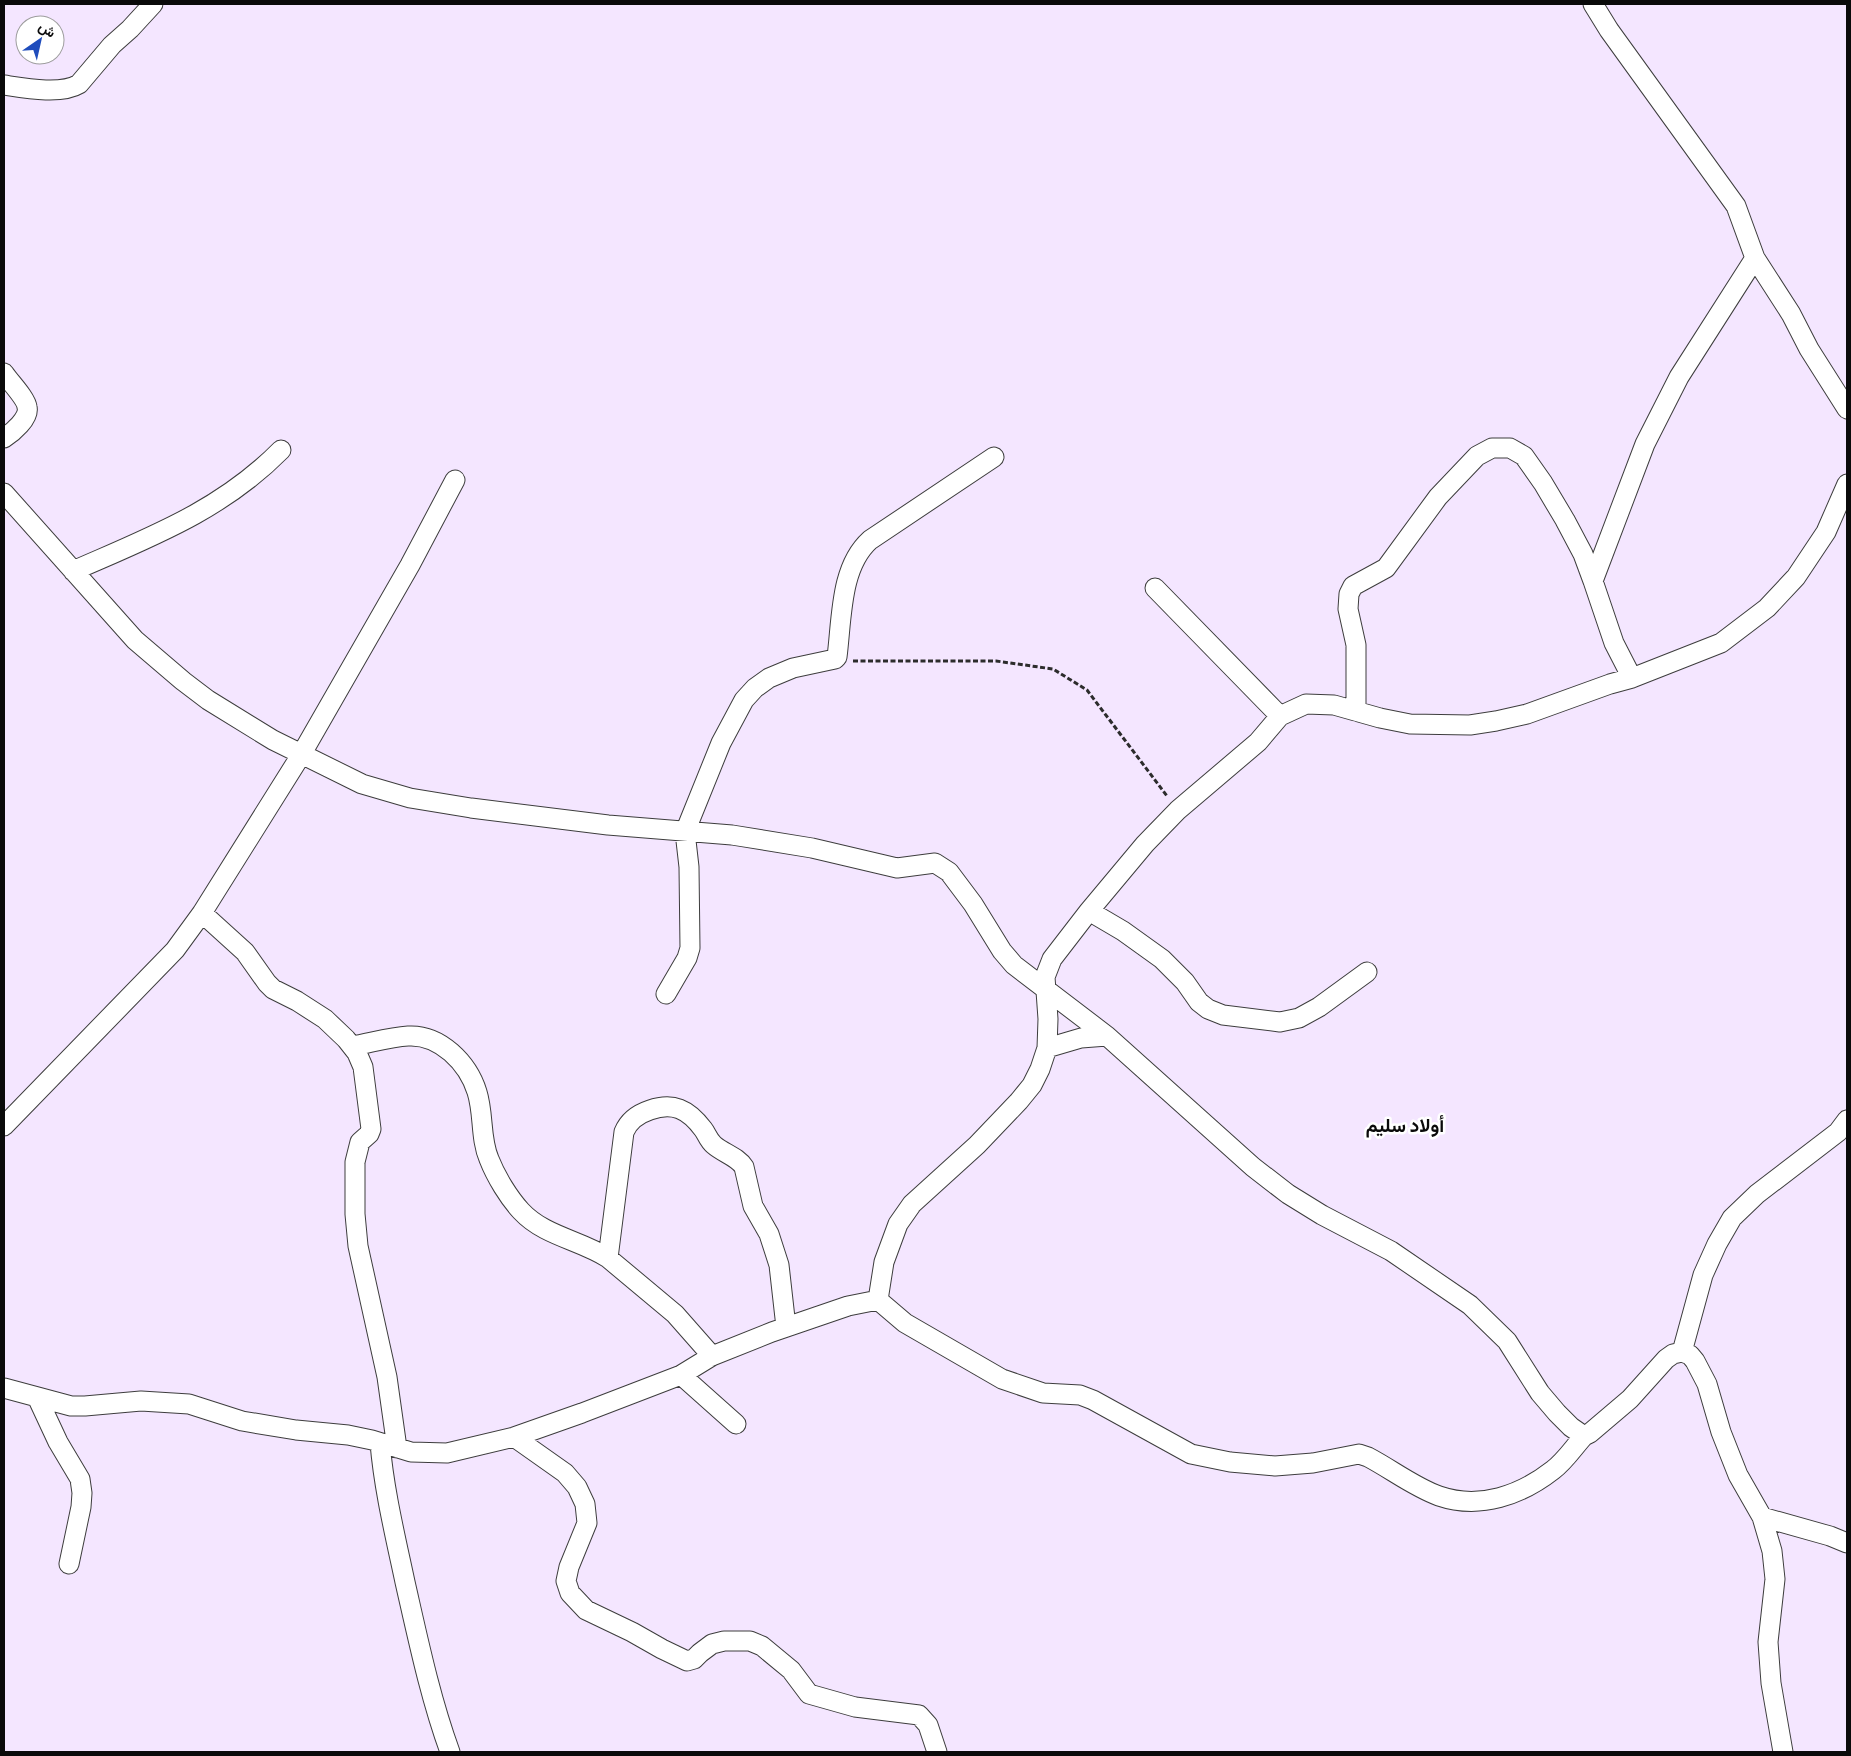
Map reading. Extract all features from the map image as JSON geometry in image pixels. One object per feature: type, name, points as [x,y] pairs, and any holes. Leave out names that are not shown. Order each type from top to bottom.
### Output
[{"type":"street","points":[[4,85],[46,90],[72,88],[79,84],[112,45],[153,4]]},
{"type":"street","points":[[1593,4],[1609,30],[1736,206],[1755,258],[1791,314],[1809,349],[1847,409]]},
{"type":"street","points":[[1592,581],[1645,444],[1662,410],[1679,377],[1755,258]]},
{"type":"street","points":[[4,373],[27,406],[27,413],[22,420],[4,438]]},
{"type":"street","points":[[1356,711],[1356,645],[1348,609],[1349,594],[1353,586],[1386,568],[1438,497],[1477,456],[1492,448],[1510,448],[1524,456],[1543,483],[1583,554],[1614,643],[1632,678]]},
{"type":"street","points":[[73,571],[158,534],[198,513],[237,489],[281,450]]},
{"type":"street","points":[[666,994],[687,958],[690,948],[689,868],[685,832],[721,743],[744,700],[755,688],[769,678],[793,668],[833,661],[837,657],[848,576],[860,548],[994,456]]},
{"type":"street","points":[[4,1126],[175,950],[202,913],[301,755],[410,565],[455,480]]},
{"type":"street","points":[[878,1300],[884,1262],[898,1224],[912,1204],[976,1146],[1019,1102],[1032,1085],[1040,1069],[1046,1048],[1048,1020],[1045,977],[1048,967],[1089,911],[1146,844],[1178,810],[1258,742],[1280,716],[1306,704],[1334,705],[1410,724],[1478,724],[1527,714],[1632,678],[1721,643],[1767,608],[1796,577],[1826,532],[1847,484]]},
{"type":"street","points":[[4,493],[135,640],[183,681],[208,700],[243,722],[301,755],[362,784],[410,798],[471,808],[608,825],[732,835],[812,848],[897,868],[935,863],[949,872],[973,904],[1002,951],[1014,965],[1107,1036],[1253,1167],[1288,1194],[1322,1215],[1391,1251],[1470,1305],[1507,1341],[1540,1393],[1557,1413],[1571,1427],[1584,1436]]},
{"type":"street","points":[[1155,588],[1280,716]]},
{"type":"street","points":[[1089,911],[1123,931],[1162,960],[1185,982],[1199,1002],[1208,1009],[1223,1015],[1280,1022],[1299,1018],[1319,1007],[1367,972]]},
{"type":"street","points":[[202,913],[245,952],[273,989],[297,1001],[330,1023],[352,1046],[363,1067],[370,1129],[369,1134],[360,1142],[355,1162],[356,1214],[358,1246],[387,1377],[389,1445],[387,1498],[414,1622],[437,1711],[450,1752]]},
{"type":"street","points":[[352,1046],[409,1036],[446,1046],[467,1072],[477,1091],[483,1134],[489,1159],[507,1192],[521,1211],[544,1229],[598,1251],[608,1258],[675,1314],[712,1356]]},
{"type":"street","points":[[1046,1048],[1081,1038],[1107,1036]]},
{"type":"street","points":[[608,1258],[624,1132],[634,1117],[660,1106],[682,1109],[698,1123],[709,1140],[741,1162],[744,1168],[753,1206],[768,1234],[779,1265],[786,1327]]},
{"type":"street","points":[[1682,1352],[1703,1275],[1717,1244],[1732,1218],[1757,1194],[1838,1132],[1847,1120]]},
{"type":"street","points":[[878,1300],[905,1323],[1002,1379],[1044,1393],[1087,1397],[1191,1454],[1230,1462],[1275,1466],[1313,1463],[1359,1454],[1368,1457],[1439,1496],[1469,1501],[1494,1500],[1511,1495],[1554,1469],[1584,1436],[1630,1399],[1672,1354],[1682,1352],[1690,1355],[1696,1361],[1703,1376],[1721,1432],[1738,1475],[1762,1516],[1772,1551],[1775,1580],[1768,1642],[1771,1683],[1783,1752]]},
{"type":"street","points":[[4,1388],[71,1406],[141,1401],[189,1404],[242,1421],[296,1430],[348,1435],[411,1452],[446,1453],[514,1437],[681,1375],[712,1356],[786,1327],[848,1306],[878,1300]]},
{"type":"street","points":[[681,1375],[736,1424]]},
{"type":"street","points":[[37,1397],[58,1442],[80,1479],[81,1507],[70,1564]]},
{"type":"street","points":[[514,1437],[565,1473],[577,1487],[585,1504],[587,1523],[569,1567],[566,1581],[570,1592],[586,1610],[632,1632],[662,1650],[687,1660],[694,1659],[700,1652],[712,1644],[724,1641],[750,1641],[762,1646],[791,1670],[809,1694],[855,1707],[919,1716],[928,1725],[937,1752]]},
{"type":"street","points":[[1762,1516],[1830,1536],[1847,1543]]},
{"type":"path","points":[[833,661],[996,662],[1053,669],[1087,690],[1178,810]]},
{"type":"district","name":"أولاد سليم","points":[[1405,1125]]}]
